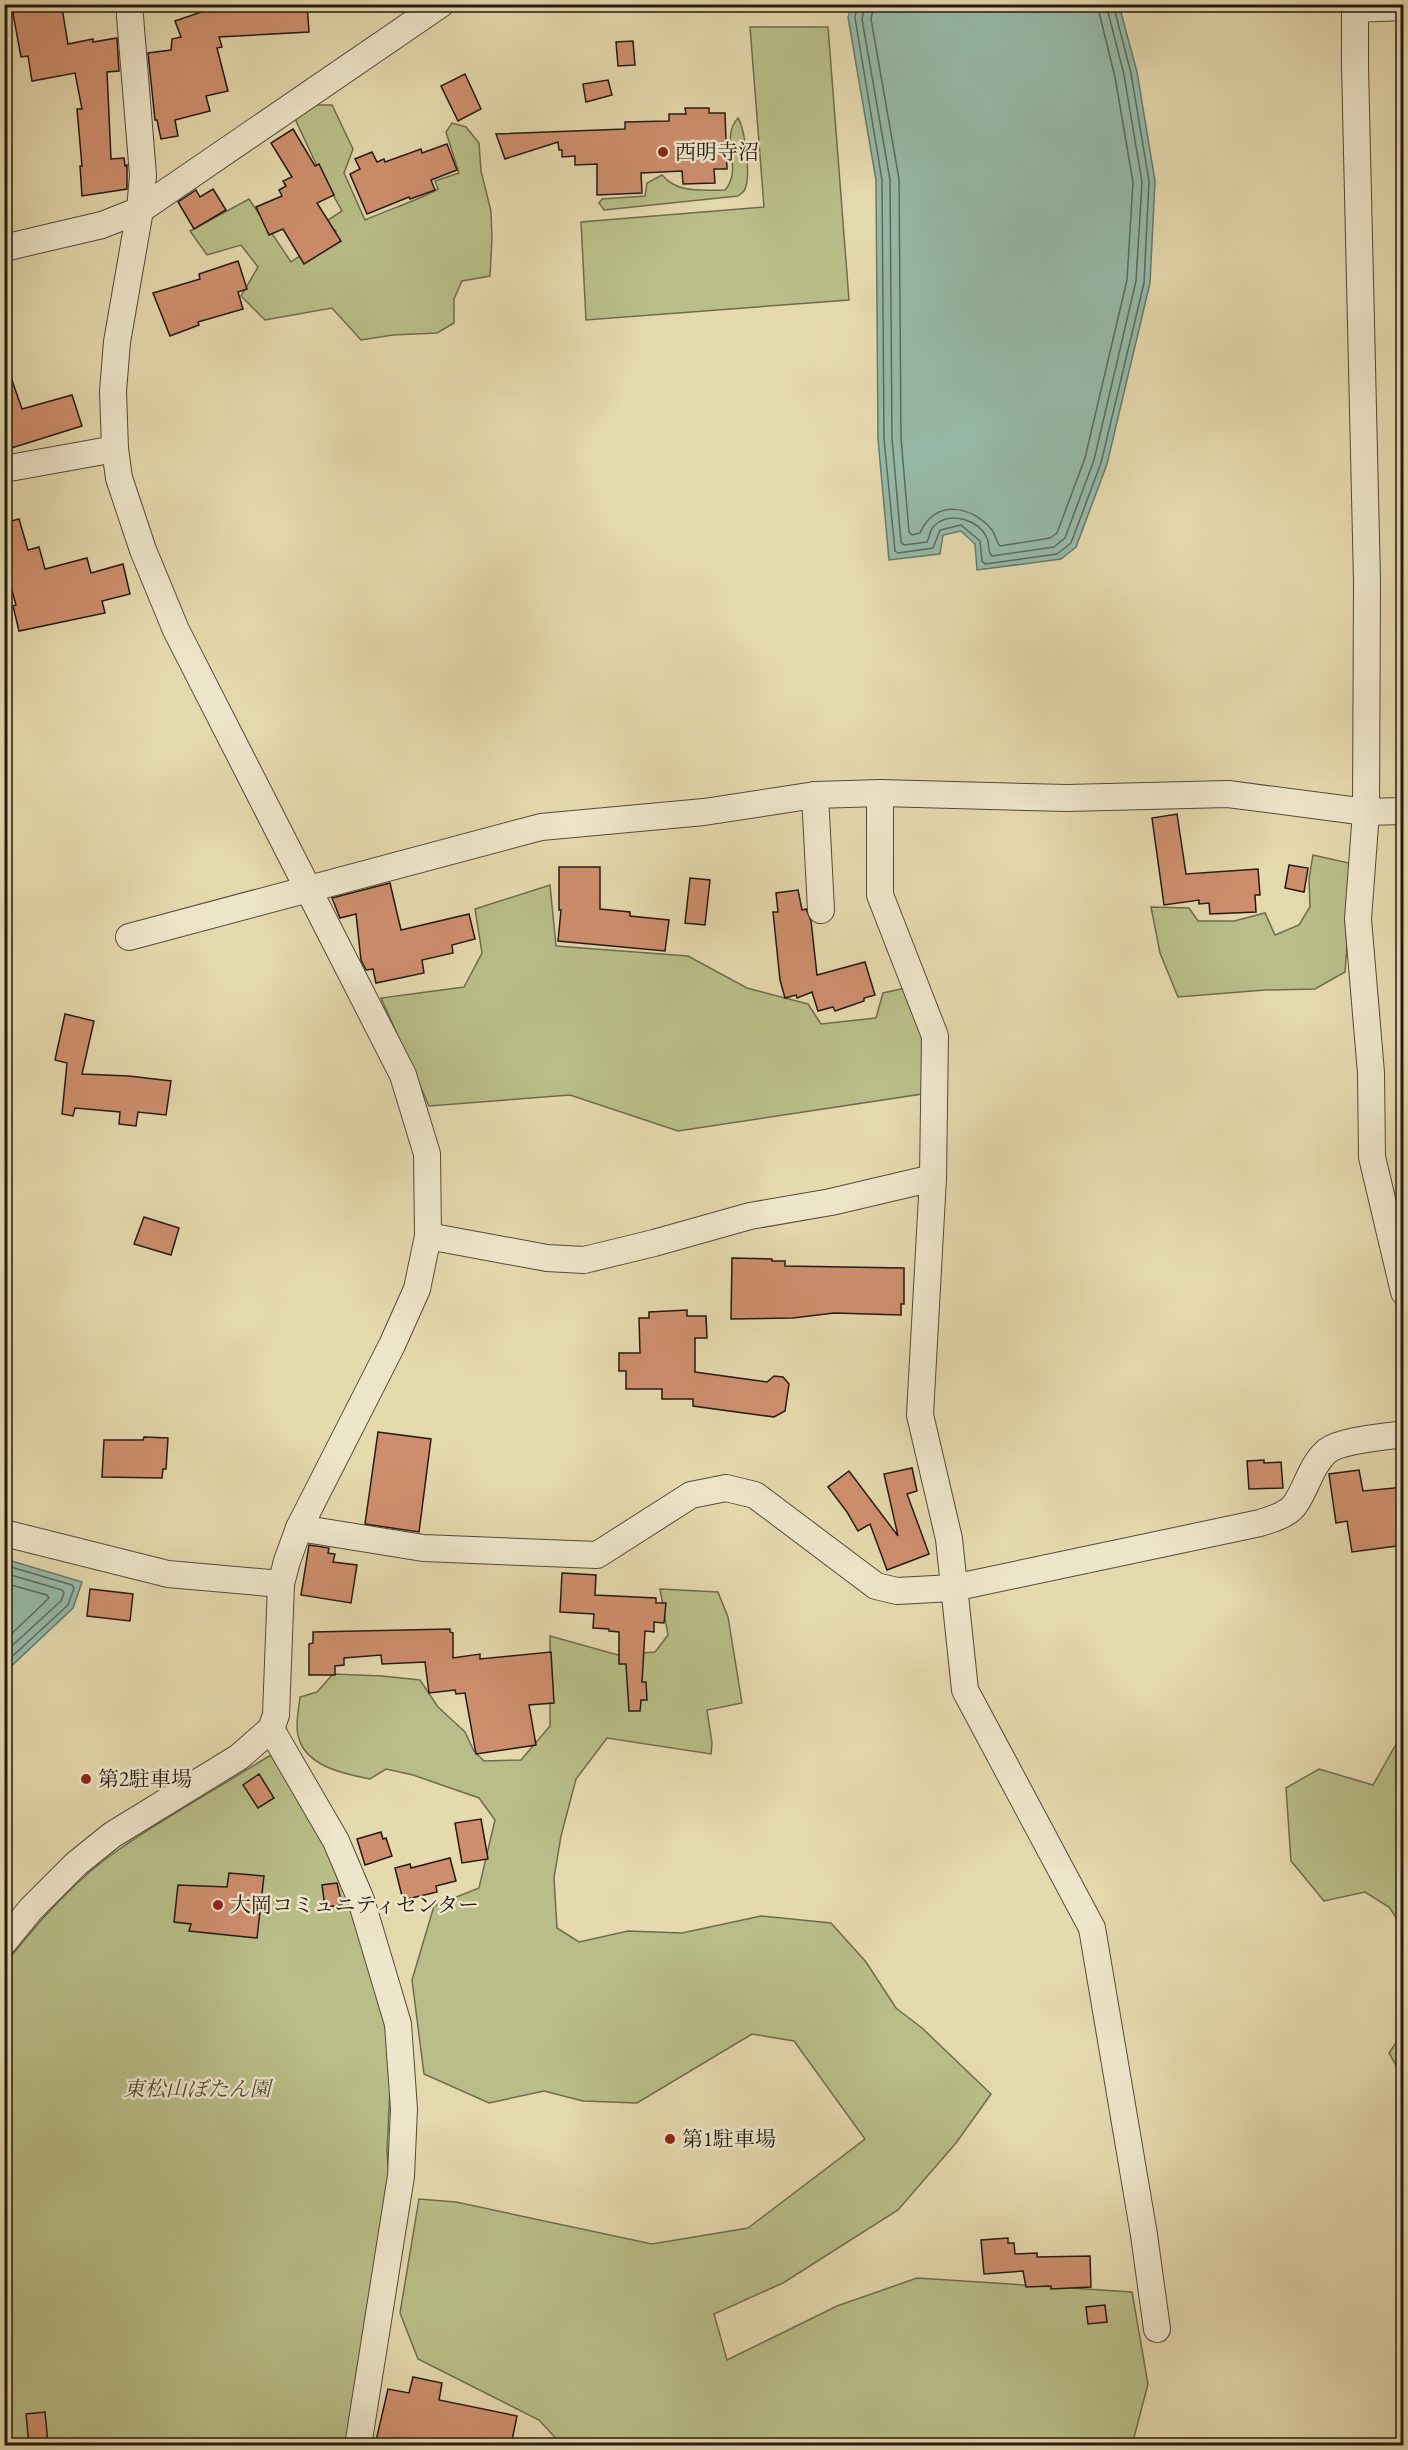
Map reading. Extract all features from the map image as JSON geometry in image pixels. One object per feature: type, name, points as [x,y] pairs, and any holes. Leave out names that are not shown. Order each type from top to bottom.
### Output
[{"type":"street","points":[[4,1942],[31,1909],[76,1864],[103,1842],[136,1819],[239,1757],[271,1729],[276,1715],[281,1584],[299,1528],[392,1345],[417,1289],[428,1236],[427,1154],[403,1075],[176,630],[119,478],[115,449],[113,391],[116,352],[140,210],[143,175],[129,4]]},
{"type":"street","points":[[4,248],[102,225],[140,210],[441,4]]},
{"type":"street","points":[[1404,7],[1356,7],[1355,66],[1367,581],[1366,812],[1358,919],[1371,1074],[1372,1157],[1404,1292]]},
{"type":"street","points":[[4,469],[115,449]]},
{"type":"street","points":[[880,792],[880,895],[935,1036],[933,1178],[920,1415],[949,1539],[965,1690],[1092,1928],[1144,2235],[1157,2329]]},
{"type":"street","points":[[129,937],[541,827],[704,812],[815,795],[880,792],[1066,798],[1228,794],[1366,812],[1404,811]]},
{"type":"street","points":[[815,795],[820,910]]},
{"type":"street","points":[[428,1236],[547,1258],[584,1260],[750,1216],[831,1202],[933,1178]]},
{"type":"street","points":[[299,1528],[423,1548],[597,1555],[692,1495],[726,1488],[755,1495],[876,1586],[897,1591],[953,1588],[1260,1523],[1281,1516],[1296,1505],[1304,1486],[1327,1451],[1339,1446],[1404,1434]]},
{"type":"street","points":[[4,1533],[168,1574],[281,1584]]},
{"type":"street","points":[[271,1729],[336,1841],[361,1900],[398,2024],[405,2109],[401,2176],[358,2445]]},
{"type":"green space","points":[[750,27],[828,27],[849,300],[586,320],[581,222],[764,207]]},
{"type":"green space","points":[[314,105],[332,105],[353,149],[344,173],[365,220],[429,194],[438,189],[435,181],[459,173],[446,132],[452,123],[466,127],[479,143],[481,171],[491,211],[490,276],[462,281],[454,299],[454,323],[437,333],[393,335],[361,340],[332,308],[265,320],[241,296],[258,267],[241,245],[207,255],[190,231],[249,199],[291,262],[336,231],[325,222],[342,211],[296,121],[299,114]]},
{"type":"green space","points":[[738,118],[745,142],[747,183],[743,192],[738,196],[604,210],[599,203],[602,199],[645,196],[647,183],[662,175],[668,181],[691,190],[725,190],[732,173],[731,135]]},
{"type":"green space","points":[[1313,855],[1353,864],[1345,972],[1315,989],[1265,990],[1178,997],[1160,953],[1151,907],[1189,908],[1198,921],[1234,921],[1265,913],[1275,935],[1299,925],[1310,907],[1309,879]]},
{"type":"green space","points":[[550,885],[556,946],[688,956],[747,988],[808,1004],[821,1024],[876,1018],[883,993],[905,988],[922,1025],[922,1094],[678,1131],[570,1095],[429,1106],[381,998],[464,987],[482,953],[475,909]]},
{"type":"green space","points":[[660,1589],[718,1592],[728,1617],[742,1703],[707,1710],[712,1743],[711,1754],[607,1738],[576,1779],[561,1836],[554,1878],[557,1928],[579,1942],[628,1931],[682,1933],[761,1916],[831,1923],[866,1962],[896,2008],[922,2028],[991,2094],[956,2143],[898,2210],[783,2283],[714,2314],[727,2360],[837,2306],[917,2278],[1132,2292],[1148,2384],[1132,2445],[562,2445],[539,2420],[418,2359],[400,2313],[419,2199],[456,2202],[652,2244],[748,2228],[865,2139],[794,2041],[752,2034],[637,2103],[583,2101],[544,2091],[489,2103],[424,2074],[412,1980],[434,1906],[479,1888],[495,1820],[479,1798],[413,1775],[386,1769],[370,1779],[326,1767],[308,1754],[302,1746],[297,1731],[300,1697],[317,1692],[333,1674],[420,1680],[438,1707],[465,1732],[474,1751],[484,1761],[521,1760],[550,1726],[550,1636],[618,1655],[655,1652],[668,1635]]},
{"type":"green space","points":[[1404,1737],[1403,1928],[1389,1907],[1365,1892],[1324,1901],[1291,1861],[1286,1788],[1319,1769],[1373,1785],[1399,1739]]},
{"type":"green space","name":"東松山ぼたん園","points":[[269,1756],[276,1758],[333,1854],[363,1934],[386,2021],[391,2066],[387,2152],[389,2177],[347,2445],[5,2445],[5,1964],[58,1901],[104,1860],[157,1824]]},
{"type":"green space","points":[[1403,2032],[1403,2074],[1389,2053]]},
{"type":"water","points":[[852,5],[1119,5],[1137,72],[1155,181],[1150,283],[1107,464],[1076,547],[1061,559],[977,570],[975,544],[961,531],[943,535],[940,554],[889,560],[878,439],[876,180],[848,17]]},
{"type":"water","points":[[5,1559],[82,1582],[73,1608],[5,1672]]},
{"type":"building","points":[[16,4],[51,4],[52,10],[62,8],[68,44],[93,39],[93,42],[117,38],[119,71],[107,72],[111,159],[124,158],[125,166],[127,165],[127,189],[82,196],[77,109],[82,109],[75,73],[32,81],[28,56],[21,57],[12,8],[16,7]]},
{"type":"building","points":[[261,4],[307,4],[309,32],[219,37],[222,47],[217,48],[228,91],[206,96],[210,111],[175,120],[178,136],[161,139],[157,120],[155,120],[148,53],[171,50],[172,39],[181,37],[175,21],[213,8]]},
{"type":"building","points":[[633,41],[635,65],[618,66],[616,42]]},
{"type":"building","points":[[465,74],[481,109],[458,121],[441,86]]},
{"type":"building","points":[[608,80],[612,95],[586,102],[583,84]]},
{"type":"building","name":"西明寺沼","points":[[685,108],[709,108],[709,113],[725,113],[727,169],[714,169],[715,183],[683,184],[682,171],[641,173],[642,193],[597,195],[597,164],[575,165],[575,156],[562,157],[562,150],[559,150],[558,142],[505,159],[496,134],[625,129],[625,122],[669,121],[669,114],[686,114]]},
{"type":"building","points":[[293,129],[315,166],[319,164],[334,195],[317,203],[341,241],[304,264],[283,229],[269,235],[256,207],[282,196],[279,190],[286,186],[283,181],[292,177],[271,143]]},
{"type":"building","points":[[447,144],[457,170],[431,180],[435,190],[410,199],[409,197],[367,214],[350,174],[360,169],[355,159],[372,152],[377,162],[384,159],[385,162],[421,149],[422,153]]},
{"type":"building","points":[[213,189],[226,210],[194,229],[178,202],[196,190],[200,197]]},
{"type":"building","points":[[238,261],[247,289],[238,292],[243,309],[198,322],[199,325],[170,336],[153,293],[200,279],[199,274]]},
{"type":"building","points":[[4,366],[7,366],[22,409],[72,395],[82,426],[8,449],[4,440]]},
{"type":"building","points":[[19,519],[28,550],[39,547],[45,569],[87,558],[91,573],[123,564],[130,594],[102,601],[105,613],[19,631],[13,606],[16,605],[4,562],[4,523]]},
{"type":"building","points":[[1177,814],[1186,874],[1258,869],[1260,895],[1255,895],[1256,912],[1210,914],[1209,903],[1199,904],[1199,900],[1164,905],[1152,818]]},
{"type":"building","points":[[1289,865],[1308,868],[1304,892],[1285,888]]},
{"type":"building","points":[[559,867],[600,867],[600,909],[630,912],[630,916],[669,920],[665,951],[558,941],[561,910],[559,910]]},
{"type":"building","points":[[690,878],[710,880],[705,925],[685,923]]},
{"type":"building","points":[[390,883],[401,930],[469,914],[475,939],[452,945],[453,953],[422,960],[424,973],[376,983],[373,969],[366,970],[361,960],[356,914],[340,918],[332,898]]},
{"type":"building","points":[[798,890],[802,910],[806,909],[811,921],[817,975],[865,962],[875,995],[835,1011],[833,1007],[818,1011],[812,992],[797,998],[796,995],[785,998],[780,980],[773,912],[778,912],[776,893]]},
{"type":"building","points":[[65,1014],[94,1021],[82,1074],[171,1081],[166,1115],[138,1112],[136,1126],[119,1124],[120,1112],[75,1108],[73,1116],[62,1114],[67,1063],[55,1060]]},
{"type":"building","points":[[144,1217],[179,1228],[171,1255],[134,1244]]},
{"type":"building","points":[[732,1258],[772,1259],[772,1261],[785,1261],[785,1266],[904,1268],[904,1304],[901,1304],[901,1315],[834,1313],[793,1318],[731,1319]]},
{"type":"building","points":[[687,1310],[687,1316],[706,1316],[707,1338],[695,1338],[695,1372],[767,1382],[774,1376],[783,1377],[789,1384],[785,1411],[774,1417],[693,1406],[693,1399],[662,1399],[662,1389],[626,1389],[626,1371],[619,1371],[619,1353],[640,1353],[639,1318],[649,1318],[649,1312]]},
{"type":"building","points":[[378,1432],[431,1439],[419,1532],[365,1524]]},
{"type":"building","points":[[144,1437],[168,1438],[166,1469],[163,1469],[162,1478],[102,1477],[104,1440],[143,1440]]},
{"type":"building","points":[[1264,1460],[1264,1463],[1281,1462],[1283,1488],[1249,1489],[1247,1461]]},
{"type":"building","points":[[912,1468],[917,1491],[907,1494],[929,1554],[887,1570],[870,1524],[858,1531],[828,1487],[849,1471],[898,1536],[884,1474]]},
{"type":"building","points":[[1359,1470],[1363,1491],[1404,1487],[1404,1545],[1352,1552],[1347,1521],[1336,1523],[1329,1474]]},
{"type":"building","points":[[309,1545],[329,1548],[328,1553],[335,1554],[333,1562],[357,1565],[351,1603],[301,1595]]},
{"type":"building","points":[[562,1573],[596,1575],[595,1595],[656,1598],[656,1603],[666,1603],[664,1623],[654,1622],[654,1632],[645,1631],[642,1682],[646,1682],[647,1700],[641,1700],[640,1711],[629,1711],[626,1664],[619,1664],[619,1632],[593,1628],[594,1614],[560,1612]]},
{"type":"building","points":[[90,1589],[133,1594],[130,1621],[87,1616]]},
{"type":"building","points":[[450,1629],[453,1633],[453,1658],[480,1654],[480,1659],[551,1652],[554,1703],[529,1705],[536,1745],[476,1754],[465,1693],[456,1694],[455,1690],[429,1693],[425,1662],[382,1664],[381,1655],[344,1658],[344,1665],[335,1666],[335,1675],[309,1675],[309,1644],[313,1643],[313,1632]]},
{"type":"building","points":[[259,1774],[274,1798],[258,1808],[243,1785]]},
{"type":"building","points":[[481,1819],[488,1859],[462,1863],[455,1823]]},
{"type":"building","points":[[381,1832],[383,1839],[386,1838],[392,1856],[365,1865],[357,1839]]},
{"type":"building","points":[[450,1858],[456,1881],[436,1886],[437,1892],[403,1900],[395,1868],[410,1864],[411,1868]]},
{"type":"building","name":"大岡コミュニティセンター","points":[[229,1873],[264,1876],[257,1938],[189,1931],[191,1924],[174,1922],[178,1885],[227,1887]]},
{"type":"building","points":[[337,1883],[342,1905],[325,1907],[322,1885]]},
{"type":"building","points":[[1008,2238],[1008,2243],[1014,2243],[1015,2254],[1037,2253],[1037,2257],[1090,2256],[1091,2287],[1051,2289],[1051,2286],[1026,2287],[1023,2271],[984,2274],[981,2240]]},
{"type":"building","points":[[1105,2305],[1107,2322],[1088,2324],[1086,2307]]},
{"type":"building","points":[[413,2377],[442,2383],[439,2400],[517,2416],[511,2445],[375,2445],[388,2389],[409,2393]]},
{"type":"building","points":[[45,2412],[48,2444],[29,2445],[26,2414]]},
{"type":"place","name":"西明寺沼","points":[[663,152]]},
{"type":"place","name":"第2駐車場","points":[[86,1779]]},
{"type":"place","name":"大岡コミュニティセンター","points":[[218,1905]]},
{"type":"place","name":"第1駐車場","points":[[670,2139]]}]
